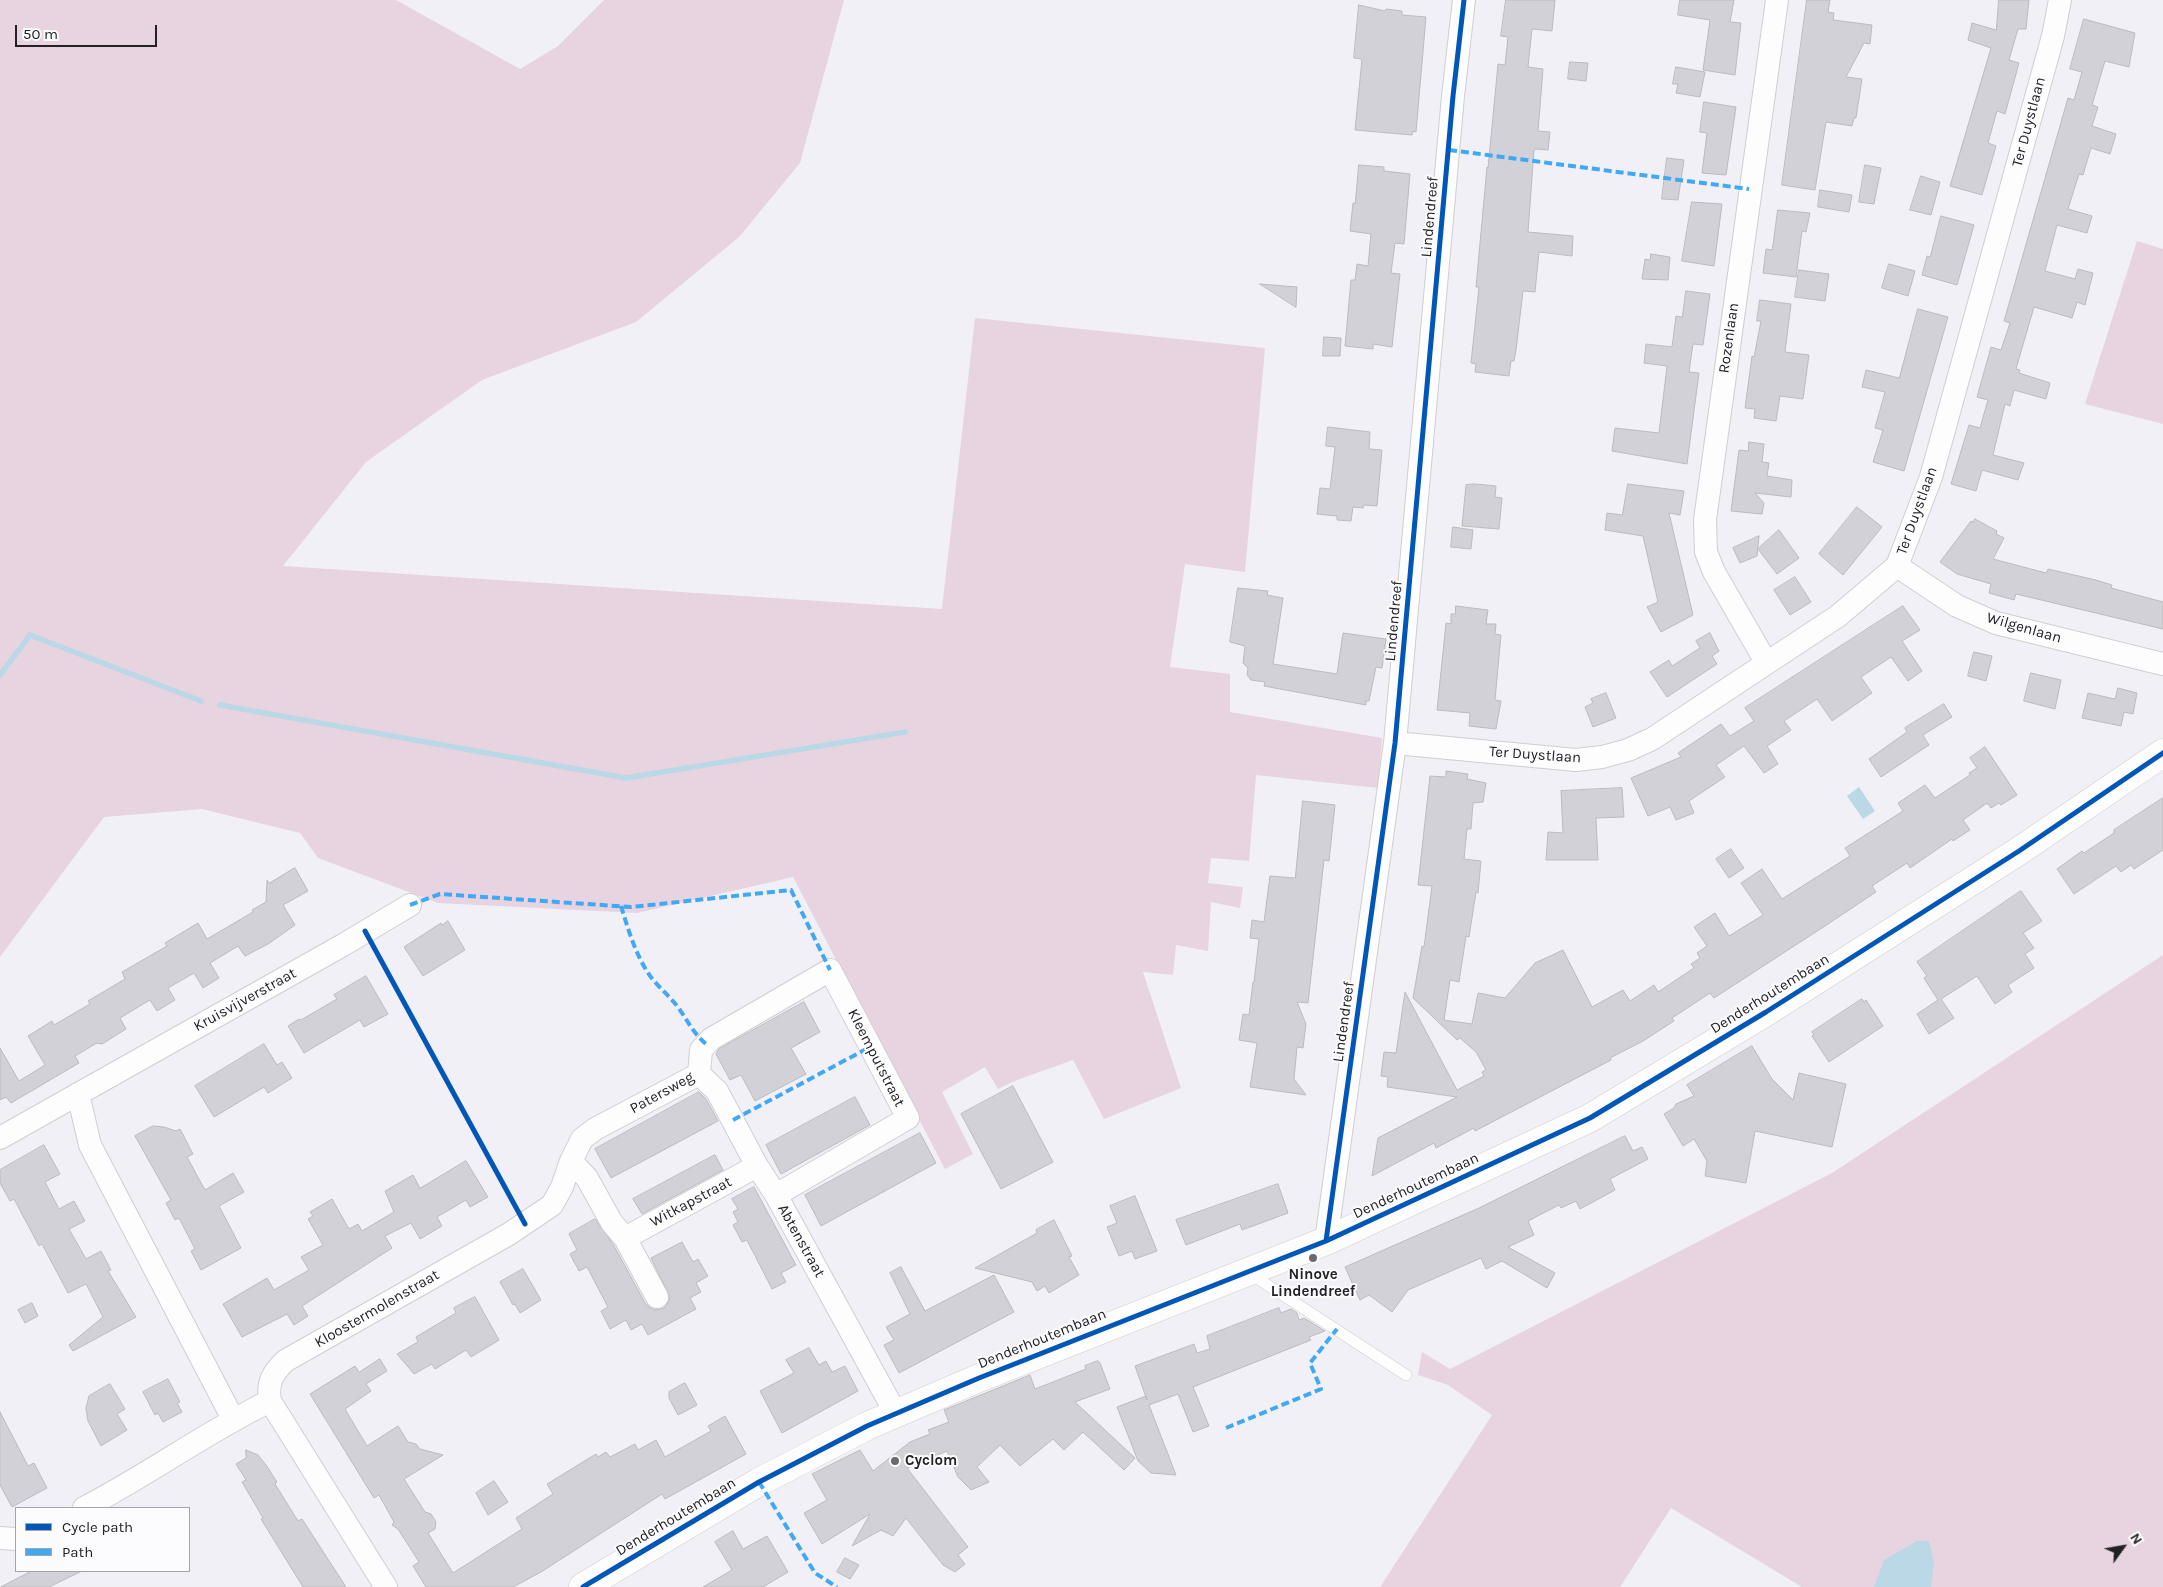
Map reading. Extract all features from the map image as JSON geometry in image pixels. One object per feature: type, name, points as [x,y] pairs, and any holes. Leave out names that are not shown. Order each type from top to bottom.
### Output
[{"type":"street","name":"Lindendreef","points":[[1326,1241],[1395,744],[1453,96],[1464,0]]},
{"type":"street","name":"Rozenlaan","points":[[1766,662],[1714,572],[1706,552],[1705,520],[1777,0]]},
{"type":"street","name":"Ter Duystlaan","points":[[1395,744],[1576,760],[1602,757],[1628,750],[1652,739],[1838,616],[1897,566],[1932,477],[2053,36],[2060,0]]},
{"type":"street","name":"Wilgenlaan","points":[[1897,566],[1957,606],[1996,623],[2163,664]]},
{"type":"street","name":"Denderhoutembaan","points":[[583,1587],[759,1482],[867,1426],[979,1378],[1326,1241],[1590,1118],[1766,1012],[2019,851],[2163,753]]},
{"type":"street","name":"Kruisvijverstraat","points":[[0,1138],[343,946],[410,905]]},
{"type":"street","name":"Patersweg","points":[[509,1234],[552,1205],[562,1187],[571,1161],[582,1139],[595,1129],[699,1074],[701,1050],[711,1039],[830,970]]},
{"type":"street","name":"Kleemputstraat","points":[[776,1195],[908,1118],[830,970]]},
{"type":"street","name":"Abtenstraat","points":[[699,1074],[717,1091],[896,1414]]},
{"type":"street","points":[[78,1094],[90,1145],[233,1419]]},
{"type":"street","points":[[571,1161],[587,1178],[612,1223],[625,1238],[657,1297]]},
{"type":"street","name":"Witkapstraat","points":[[625,1238],[757,1166]]},
{"type":"street","name":"Kloostermolenstraat","points":[[270,1401],[268,1387],[278,1368],[285,1361],[509,1234]]},
{"type":"street","points":[[86,1507],[114,1493],[233,1419],[270,1401],[386,1587]]},
{"type":"street","points":[[0,1538],[15,1539]]},
{"type":"lane","points":[[1248,1272],[1406,1375]]},
{"type":"shaded area","points":[[0,0],[396,0],[520,69],[558,46],[604,0],[844,0],[800,163],[739,237],[636,322],[482,380],[366,462],[283,566],[942,609],[975,318],[1265,348],[1245,572],[1185,564],[1170,667],[1230,674],[1230,712],[1382,738],[1378,788],[1256,775],[1249,861],[1211,858],[1208,883],[1243,887],[1240,908],[1211,902],[1208,951],[1176,945],[1173,975],[1143,972],[1181,1088],[1104,1119],[1073,1060],[1017,1080],[998,1089],[985,1067],[942,1092],[973,1154],[945,1169],[793,877],[637,913],[438,903],[318,858],[300,833],[202,809],[104,817],[0,957]]},
{"type":"shaded area","points":[[2137,241],[2163,249],[2163,424],[2085,404]]},
{"type":"shaded area","points":[[2163,955],[2163,1587],[1802,1587],[1671,1508],[1620,1587],[1380,1587],[1492,1415],[1448,1385],[1418,1375],[1422,1352],[1450,1369],[1832,1173]]},
{"type":"water","points":[[1859,787],[1875,811],[1863,819],[1847,796]]},
{"type":"water","points":[[1917,1541],[1929,1541],[1934,1562],[1931,1587],[1874,1587],[1884,1560]]},
{"type":"building","points":[[1506,0],[1555,0],[1552,31],[1532,29],[1528,67],[1543,69],[1538,131],[1550,132],[1548,150],[1534,150],[1528,232],[1573,236],[1572,256],[1539,252],[1535,292],[1523,291],[1516,350],[1514,361],[1511,361],[1509,376],[1475,372],[1476,364],[1471,363],[1479,287],[1476,287],[1498,64],[1505,65],[1508,37],[1501,36]]},
{"type":"building","points":[[1680,0],[1734,0],[1730,22],[1741,23],[1735,75],[1703,70],[1710,20],[1678,15]]},
{"type":"building","points":[[1807,0],[1830,0],[1828,12],[1834,13],[1833,20],[1872,25],[1870,44],[1864,43],[1846,77],[1862,79],[1856,118],[1854,118],[1852,126],[1826,122],[1815,190],[1782,185]]},
{"type":"building","points":[[1999,0],[2029,0],[2026,29],[2018,29],[2009,60],[2019,63],[2005,114],[1997,111],[1988,143],[1996,146],[1982,195],[1950,186],[1991,48],[1968,40],[1972,23],[1996,30]]},
{"type":"building","points":[[1359,5],[1385,11],[1386,9],[1402,11],[1402,15],[1426,17],[1416,132],[1413,131],[1412,135],[1355,130],[1362,59],[1354,58]]},
{"type":"building","points":[[2084,19],[2135,33],[2129,67],[2105,61],[2092,105],[2098,107],[2092,126],[2116,134],[2110,154],[2091,148],[2083,175],[2079,174],[2068,209],[2092,216],[2087,233],[2057,225],[2045,271],[2075,279],[2078,269],[2093,273],[2085,305],[2077,302],[2072,318],[2034,307],[2016,369],[2020,370],[2019,373],[2050,383],[2046,399],[2014,390],[2010,406],[2005,404],[1993,455],[2024,463],[2018,480],[1982,470],[1976,491],[1951,484],[1969,425],[1980,428],[1988,400],[1977,397],[1991,347],[2001,350],[2010,323],[2004,321],[2068,98],[2074,100],[2082,72],[2070,69]]},
{"type":"building","points":[[1570,62],[1588,63],[1586,81],[1568,79]]},
{"type":"building","points":[[1676,67],[1705,72],[1700,97],[1676,93],[1678,84],[1673,84]]},
{"type":"building","points":[[1704,102],[1736,107],[1726,175],[1702,173],[1707,133],[1700,132]]},
{"type":"building","points":[[1667,158],[1684,160],[1678,200],[1662,199]]},
{"type":"building","points":[[1359,165],[1384,167],[1384,171],[1410,174],[1404,244],[1395,243],[1391,273],[1400,274],[1392,347],[1373,344],[1373,349],[1345,346],[1351,280],[1355,280],[1357,264],[1368,266],[1371,234],[1350,231]]},
{"type":"building","points":[[1865,165],[1881,168],[1874,204],[1859,202]]},
{"type":"building","points":[[1921,176],[1940,182],[1931,215],[1910,210]]},
{"type":"building","points":[[1820,190],[1852,195],[1849,212],[1818,207]]},
{"type":"building","points":[[1692,202],[1722,204],[1714,266],[1682,261]]},
{"type":"building","points":[[1778,210],[1810,213],[1806,232],[1802,231],[1796,277],[1763,273],[1766,249],[1772,250]]},
{"type":"building","points":[[1941,216],[1974,225],[1957,285],[1922,275],[1927,256],[1930,257]]},
{"type":"building","points":[[1651,254],[1670,257],[1668,280],[1642,279],[1645,259],[1650,260]]},
{"type":"building","points":[[1889,264],[1915,271],[1908,296],[1882,288]]},
{"type":"building","points":[[1799,270],[1829,274],[1825,301],[1795,297]]},
{"type":"building","points":[[1260,284],[1297,287],[1296,307]]},
{"type":"building","points":[[1686,291],[1710,294],[1703,345],[1693,344],[1689,372],[1699,373],[1687,464],[1612,451],[1615,428],[1659,433],[1667,366],[1644,363],[1646,344],[1672,347],[1676,316],[1682,317]]},
{"type":"building","points":[[1760,300],[1791,304],[1785,352],[1809,355],[1803,399],[1780,396],[1776,421],[1754,418],[1755,409],[1745,408],[1752,356],[1754,357],[1761,321],[1757,321]]},
{"type":"building","points":[[1918,309],[1948,317],[1904,471],[1873,462],[1883,430],[1875,428],[1885,392],[1862,387],[1866,370],[1899,378]]},
{"type":"building","points":[[1324,337],[1341,338],[1340,356],[1323,356]]},
{"type":"building","points":[[1328,427],[1370,432],[1369,449],[1382,450],[1377,506],[1364,505],[1363,508],[1353,507],[1351,521],[1337,520],[1337,516],[1317,514],[1320,488],[1330,489],[1335,447],[1326,446]]},
{"type":"building","points":[[1749,442],[1764,444],[1762,462],[1769,463],[1767,476],[1792,480],[1791,497],[1755,493],[1764,503],[1762,514],[1731,511],[1739,450],[1748,451]]},
{"type":"building","points":[[1628,484],[1684,491],[1680,515],[1669,513],[1693,615],[1661,632],[1647,607],[1658,602],[1643,536],[1605,530],[1607,513],[1622,515]]},
{"type":"building","points":[[1466,485],[1496,486],[1495,497],[1502,498],[1499,529],[1462,526]]},
{"type":"building","points":[[1857,507],[1882,527],[1843,575],[1819,554]]},
{"type":"building","points":[[1975,519],[1997,531],[1996,534],[2004,538],[1993,559],[2046,573],[2048,569],[2096,580],[2112,585],[2111,588],[2163,602],[2163,629],[2016,594],[2014,600],[1989,593],[1991,584],[1957,574],[1940,562],[1971,521],[1973,522]]},
{"type":"building","points":[[1453,527],[1473,530],[1471,549],[1451,547]]},
{"type":"building","points":[[1779,530],[1799,558],[1777,574],[1758,549]]},
{"type":"building","points":[[1759,536],[1757,556],[1740,563],[1733,548]]},
{"type":"building","points":[[1795,577],[1811,602],[1790,615],[1774,590]]},
{"type":"building","points":[[1238,588],[1268,591],[1267,595],[1283,598],[1273,664],[1337,674],[1343,633],[1386,639],[1382,668],[1376,667],[1369,701],[1366,701],[1366,705],[1264,686],[1265,682],[1251,680],[1247,675],[1248,668],[1243,663],[1245,646],[1230,642]]},
{"type":"building","points":[[1456,606],[1488,610],[1486,624],[1496,624],[1495,634],[1501,635],[1495,700],[1501,701],[1496,729],[1469,726],[1470,713],[1437,710],[1446,623],[1451,624],[1451,614],[1455,614]]},
{"type":"building","points":[[1903,606],[1920,630],[1902,641],[1922,671],[1908,681],[1891,657],[1861,677],[1872,693],[1832,721],[1817,699],[1784,721],[1791,730],[1767,746],[1778,764],[1764,773],[1744,746],[1716,765],[1725,777],[1689,801],[1694,813],[1676,820],[1670,807],[1648,816],[1631,778],[1681,757],[1678,753],[1721,724],[1730,736],[1754,721],[1745,708]]},
{"type":"building","points":[[1710,633],[1719,651],[1712,656],[1717,664],[1667,697],[1650,672],[1669,660],[1672,666],[1700,648],[1696,641]]},
{"type":"building","points":[[1974,652],[1992,656],[1986,681],[1968,676]]},
{"type":"building","points":[[2031,673],[2061,680],[2055,709],[2024,701]]},
{"type":"building","points":[[2118,688],[2137,693],[2133,714],[2124,712],[2121,726],[2082,718],[2088,693],[2115,699]]},
{"type":"building","points":[[1606,693],[1616,718],[1593,727],[1585,707],[1593,703],[1591,699]]},
{"type":"building","points":[[1944,704],[1952,717],[1923,735],[1929,745],[1881,777],[1869,759],[1907,732],[1905,728]]},
{"type":"building","points":[[1985,747],[2017,795],[2001,805],[1999,803],[1991,808],[1987,803],[1963,820],[1970,830],[1953,841],[1952,839],[1910,868],[1907,863],[1872,886],[1876,892],[1825,926],[1714,998],[1710,993],[1672,1018],[1674,1021],[1643,1041],[1610,1058],[1611,1060],[1475,1131],[1474,1128],[1436,1148],[1434,1143],[1372,1176],[1378,1138],[1457,1097],[1387,1087],[1388,1077],[1381,1076],[1384,1052],[1396,1053],[1405,992],[1457,1090],[1484,1076],[1482,1072],[1486,1070],[1476,1052],[1460,1038],[1457,1040],[1413,998],[1422,946],[1424,947],[1432,886],[1418,885],[1430,776],[1446,777],[1446,771],[1468,774],[1467,779],[1486,783],[1483,802],[1473,803],[1471,829],[1467,829],[1464,859],[1481,861],[1478,893],[1476,892],[1469,937],[1466,936],[1459,982],[1450,980],[1444,1020],[1472,1024],[1478,993],[1505,998],[1535,963],[1563,950],[1592,1007],[1623,990],[1630,1001],[1654,985],[1658,992],[1694,968],[1691,964],[1700,958],[1697,953],[1707,946],[1694,927],[1715,913],[1729,936],[1763,915],[1741,883],[1762,869],[1782,899],[1850,856],[1845,848],[1903,811],[1898,803],[1925,785],[1935,798],[1970,775],[1969,773],[1977,768],[1970,758]]},
{"type":"building","points":[[1622,788],[1624,817],[1596,818],[1598,860],[1546,860],[1548,832],[1563,833],[1561,791]]},
{"type":"building","points":[[2163,798],[2163,850],[2134,869],[2131,865],[2121,872],[2116,866],[2074,894],[2057,869],[2082,851],[2084,853],[2114,833],[2114,830]]},
{"type":"building","points":[[1303,801],[1335,805],[1329,861],[1324,860],[1308,1003],[1297,1002],[1306,1024],[1303,1048],[1297,1047],[1294,1079],[1306,1095],[1250,1087],[1257,1043],[1239,1040],[1243,1014],[1249,1015],[1259,939],[1250,938],[1252,920],[1264,922],[1270,876],[1295,878]]},
{"type":"building","points":[[1731,849],[1744,868],[1729,878],[1716,859]]},
{"type":"building","points":[[295,868],[308,891],[283,905],[295,925],[268,944],[245,956],[238,946],[210,963],[219,978],[203,988],[194,973],[168,988],[175,1000],[157,1011],[150,1000],[120,1018],[126,1029],[102,1044],[97,1043],[75,1056],[79,1063],[11,1103],[6,1097],[0,1100],[0,1048],[19,1081],[45,1065],[28,1036],[52,1021],[54,1025],[90,1004],[88,1001],[125,979],[122,972],[167,946],[165,943],[198,923],[207,939],[253,912],[252,910],[266,902],[267,880],[269,883]]},
{"type":"building","points":[[2021,891],[2042,921],[2023,933],[2034,948],[2025,954],[2034,968],[2008,985],[2012,992],[1995,1004],[1977,976],[1941,999],[1954,1018],[1929,1034],[1917,1014],[1938,1000],[1924,978],[1927,976],[1917,962]]},
{"type":"building","points":[[448,921],[465,950],[423,976],[404,947],[441,923],[442,925]]},
{"type":"building","points":[[366,976],[388,1014],[364,1027],[360,1020],[304,1053],[288,1026],[337,999],[334,995]]},
{"type":"building","points":[[1862,999],[1864,1002],[1866,1000],[1883,1026],[1829,1062],[1812,1036],[1814,1035],[1812,1032]]},
{"type":"building","points":[[804,1002],[820,1032],[791,1048],[806,1074],[755,1101],[741,1075],[730,1080],[716,1054],[719,1049]]},
{"type":"building","points":[[264,1044],[277,1065],[282,1062],[292,1078],[268,1093],[264,1087],[214,1117],[195,1086]]},
{"type":"building","points":[[1752,1046],[1772,1079],[1793,1100],[1799,1073],[1846,1084],[1832,1147],[1755,1131],[1746,1183],[1705,1176],[1707,1161],[1694,1139],[1683,1146],[1664,1114],[1674,1108],[1676,1104],[1694,1096],[1687,1085]]},
{"type":"building","points":[[1013,1086],[1053,1162],[1001,1189],[961,1114]]},
{"type":"building","points":[[699,1092],[706,1099],[718,1121],[611,1178],[595,1149]]},
{"type":"building","points":[[855,1097],[870,1125],[781,1174],[766,1145]]},
{"type":"building","points":[[153,1126],[176,1131],[180,1129],[193,1154],[187,1157],[205,1190],[233,1173],[244,1192],[219,1206],[241,1248],[201,1270],[191,1251],[195,1249],[179,1218],[175,1220],[166,1203],[171,1200],[135,1136]]},
{"type":"building","points":[[920,1133],[936,1163],[821,1226],[805,1195]]},
{"type":"building","points":[[1625,1136],[1633,1151],[1642,1147],[1648,1159],[1610,1179],[1615,1190],[1580,1209],[1576,1201],[1561,1208],[1559,1205],[1528,1221],[1534,1235],[1508,1247],[1555,1273],[1547,1288],[1502,1261],[1486,1269],[1481,1258],[1408,1290],[1392,1312],[1369,1295],[1360,1300],[1345,1267],[1479,1208]]},
{"type":"building","points":[[44,1145],[60,1174],[45,1182],[59,1209],[74,1201],[85,1221],[69,1229],[86,1259],[101,1251],[111,1270],[108,1271],[136,1317],[73,1351],[69,1345],[103,1317],[86,1284],[68,1293],[42,1244],[39,1246],[14,1199],[10,1201],[0,1183],[0,1170]]},
{"type":"building","points":[[715,1155],[723,1170],[642,1214],[633,1199]]},
{"type":"building","points":[[466,1161],[488,1197],[470,1207],[466,1200],[437,1217],[442,1226],[420,1239],[411,1223],[385,1236],[392,1248],[302,1306],[308,1316],[294,1325],[287,1314],[242,1337],[223,1304],[267,1278],[274,1290],[309,1270],[301,1257],[323,1245],[308,1219],[313,1216],[310,1212],[332,1199],[349,1229],[358,1224],[362,1231],[394,1212],[385,1191],[413,1175],[420,1188]]},
{"type":"building","points":[[1278,1184],[1288,1213],[1242,1230],[1240,1224],[1186,1245],[1176,1220]]},
{"type":"building","points":[[754,1187],[796,1265],[781,1273],[786,1282],[772,1289],[747,1240],[742,1242],[733,1225],[738,1222],[733,1212],[738,1209],[732,1199]]},
{"type":"building","points":[[1135,1196],[1157,1251],[1135,1259],[1132,1251],[1119,1256],[1107,1227],[1117,1223],[1110,1206]]},
{"type":"building","points":[[595,1219],[613,1244],[645,1303],[650,1308],[656,1310],[664,1308],[670,1297],[651,1258],[682,1242],[693,1262],[698,1259],[708,1276],[696,1283],[701,1292],[690,1298],[696,1309],[648,1335],[642,1324],[631,1330],[626,1320],[610,1329],[601,1311],[608,1307],[587,1267],[579,1271],[570,1254],[577,1250],[569,1234]]},
{"type":"building","points":[[1054,1220],[1072,1256],[1069,1257],[1079,1275],[1049,1293],[1045,1286],[1037,1291],[1032,1282],[975,1268],[1037,1233],[1036,1230]]},
{"type":"building","points":[[901,1267],[925,1311],[994,1275],[1014,1312],[899,1373],[884,1345],[894,1340],[886,1327],[910,1314],[890,1273]]},
{"type":"building","points":[[523,1269],[541,1300],[520,1313],[515,1304],[513,1305],[500,1282]]},
{"type":"building","points":[[475,1297],[499,1340],[471,1357],[466,1350],[435,1369],[432,1364],[414,1374],[397,1354],[418,1342],[416,1337],[456,1313],[454,1308]]},
{"type":"building","points":[[32,1303],[38,1316],[25,1323],[18,1310]]},
{"type":"building","points":[[1279,1308],[1281,1313],[1291,1309],[1297,1313],[1299,1320],[1304,1318],[1325,1331],[1309,1337],[1311,1340],[1193,1387],[1209,1426],[1193,1432],[1178,1394],[1149,1405],[1176,1475],[1151,1473],[1138,1461],[1117,1407],[1146,1396],[1135,1366],[1194,1344],[1197,1353],[1210,1349],[1207,1336]]},
{"type":"building","points":[[809,1348],[819,1365],[826,1361],[832,1372],[845,1366],[858,1391],[782,1433],[760,1391],[794,1373],[786,1360]]},
{"type":"building","points":[[380,1359],[387,1371],[366,1384],[371,1391],[345,1409],[367,1446],[398,1426],[408,1442],[416,1444],[420,1449],[443,1455],[404,1479],[425,1512],[431,1514],[436,1522],[435,1529],[428,1533],[453,1573],[522,1529],[516,1518],[553,1494],[547,1484],[596,1454],[598,1457],[606,1452],[610,1457],[635,1444],[638,1450],[656,1440],[665,1457],[711,1431],[708,1426],[725,1416],[746,1454],[665,1499],[662,1494],[541,1572],[513,1587],[426,1587],[413,1566],[419,1562],[398,1529],[392,1525],[394,1522],[379,1495],[374,1498],[310,1394],[355,1366],[359,1372]]},
{"type":"building","points":[[1098,1361],[1110,1389],[1075,1402],[1135,1458],[1124,1470],[1083,1432],[1064,1450],[1053,1439],[1020,1466],[1000,1445],[977,1467],[989,1482],[971,1490],[958,1477],[947,1451],[907,1468],[968,1547],[958,1555],[965,1564],[955,1572],[943,1565],[906,1518],[893,1536],[881,1530],[852,1546],[870,1514],[822,1544],[804,1513],[827,1500],[812,1474],[860,1450],[873,1471],[910,1442],[930,1434],[928,1430],[949,1422],[944,1410],[1030,1375],[1035,1389],[1086,1369],[1085,1366]]},
{"type":"building","points":[[168,1379],[180,1402],[177,1403],[182,1412],[163,1422],[158,1413],[155,1415],[143,1392]]},
{"type":"building","points":[[685,1383],[697,1405],[678,1415],[669,1398],[669,1392]]},
{"type":"building","points":[[110,1384],[125,1409],[117,1414],[127,1430],[101,1446],[88,1421],[86,1408],[89,1396]]},
{"type":"building","points":[[0,1412],[28,1466],[34,1463],[47,1488],[12,1507],[0,1485]]},
{"type":"building","points":[[246,1450],[258,1455],[266,1465],[277,1482],[275,1484],[298,1521],[302,1519],[346,1587],[303,1587],[261,1519],[263,1518],[242,1482],[246,1480],[236,1464],[246,1458]]},
{"type":"building","points":[[494,1481],[508,1502],[488,1515],[476,1493]]},
{"type":"building","points":[[733,1531],[743,1549],[767,1536],[788,1572],[763,1587],[703,1587],[732,1570],[715,1542]]},
{"type":"building","points":[[845,1558],[859,1565],[850,1579],[837,1572]]},
{"type":"building","points":[[30,1572],[80,1572],[49,1587],[1,1587]]},
{"type":"waterway","points":[[0,675],[30,635],[201,701]]},
{"type":"waterway","points":[[220,705],[626,778],[905,732]]},
{"type":"marked path","points":[[1449,150],[1749,189]]},
{"type":"marked path","points":[[410,905],[440,894],[631,907],[791,890],[830,970]]},
{"type":"marked path","points":[[621,906],[634,945],[648,973],[678,1007],[694,1031],[706,1044]]},
{"type":"marked path","points":[[733,1120],[870,1047]]},
{"type":"marked path","points":[[1226,1428],[1321,1389],[1310,1363],[1337,1329]]},
{"type":"marked path","points":[[759,1482],[815,1573],[837,1587]]},
{"type":"cycle path","points":[[1326,1241],[1395,743],[1453,96],[1464,0]]},
{"type":"cycle path","points":[[583,1587],[759,1482],[867,1426],[979,1378],[1326,1241],[1590,1118],[1766,1012],[2019,851],[2163,753]]},
{"type":"cycle path","points":[[365,931],[525,1224]]},
{"type":"place","name":"Ninove Lindendreef","points":[[1313,1258]]},
{"type":"place","name":"Cyclom","points":[[895,1461]]}]
